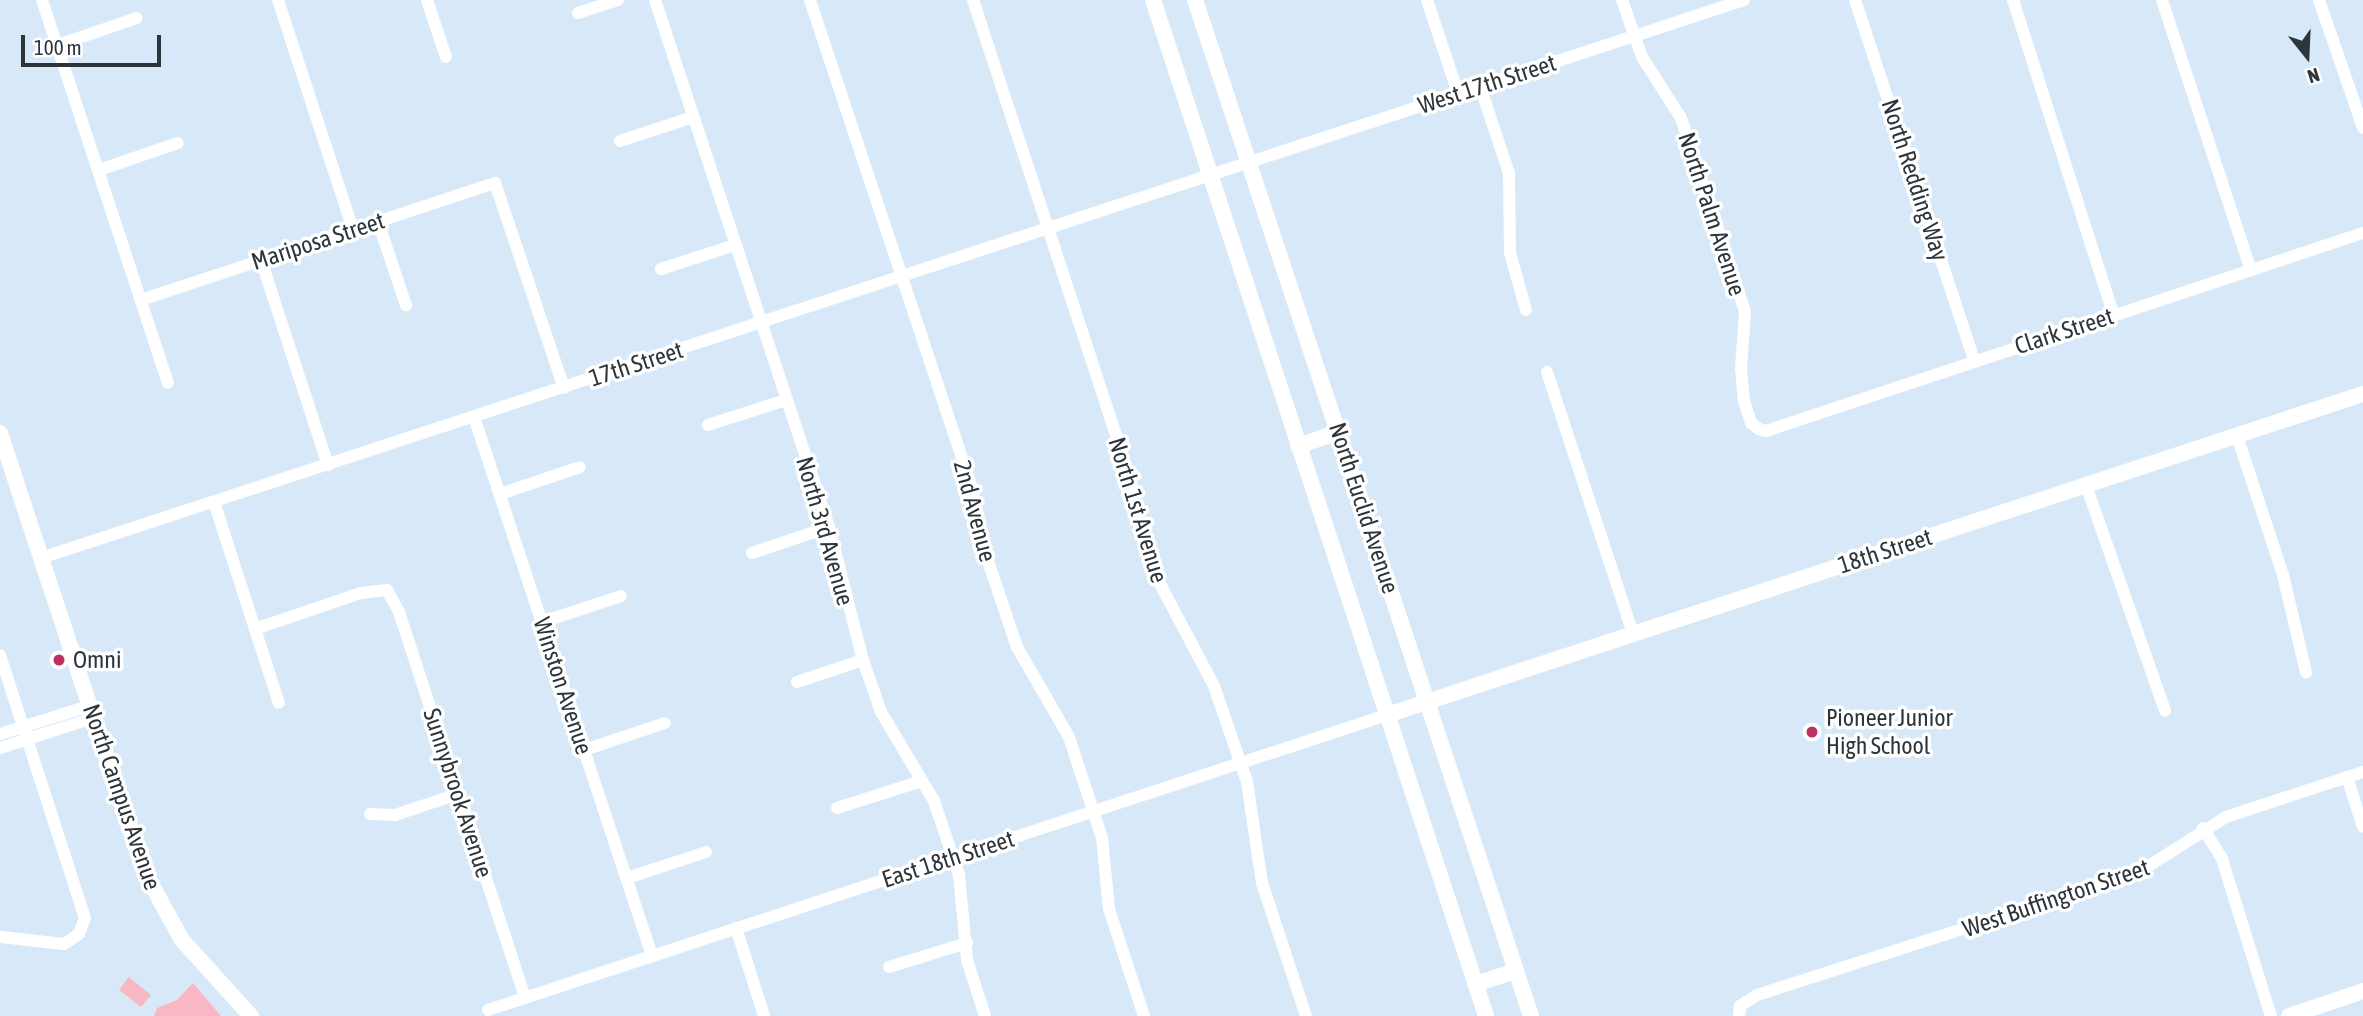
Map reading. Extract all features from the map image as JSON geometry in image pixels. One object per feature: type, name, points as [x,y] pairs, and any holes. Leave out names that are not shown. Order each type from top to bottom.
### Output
[{"type":"main road","name":"North Euclid Avenue","points":[[1153,0],[1486,1016]]},
{"type":"main road","name":"North Euclid Avenue","points":[[1195,0],[1531,1016]]},
{"type":"main road","name":"18th Street","points":[[1407,708],[2363,394]]},
{"type":"main road","points":[[1298,446],[1339,432]]},
{"type":"main road","name":"North Campus Avenue","points":[[0,433],[155,897],[182,940],[251,1016]]},
{"type":"main road","name":"East 18th Street","points":[[1387,715],[1407,708]]},
{"type":"main road","points":[[1476,984],[1515,971]]},
{"type":"main road","points":[[2288,1016],[2363,991]]},
{"type":"street","points":[[42,0],[168,383]]},
{"type":"street","points":[[278,0],[353,230]]},
{"type":"street","points":[[427,0],[446,57]]},
{"type":"street","points":[[579,13],[618,0]]},
{"type":"street","name":"North 3rd Avenue","points":[[655,0],[829,527],[863,660],[881,712],[934,801],[953,857],[965,900],[967,960],[985,1016]]},
{"type":"street","name":"2nd Avenue","points":[[810,0],[973,491],[985,552],[1017,647],[1069,737],[1102,838],[1109,908],[1144,1016]]},
{"type":"street","name":"North 1st Avenue","points":[[973,0],[1049,229],[1159,582],[1214,686],[1241,762],[1254,807],[1262,883],[1306,1016]]},
{"type":"street","points":[[1427,0],[1458,93]]},
{"type":"street","name":"North Palm Avenue","points":[[1622,0],[1642,58],[1681,118],[1745,312],[1741,368],[1747,414],[1751,423],[1766,431]]},
{"type":"street","name":"West 17th Street","points":[[1231,169],[1744,0]]},
{"type":"street","name":"North Redding Way","points":[[1855,0],[1974,360]]},
{"type":"street","points":[[2013,0],[2113,314]]},
{"type":"street","points":[[2162,0],[2251,271]]},
{"type":"street","points":[[2319,0],[2363,128]]},
{"type":"street","points":[[58,45],[137,18]]},
{"type":"street","points":[[1480,86],[1508,173],[1510,253],[1526,310]]},
{"type":"street","points":[[620,141],[693,117]]},
{"type":"street","points":[[99,170],[178,143]]},
{"type":"street","name":"17th Street","points":[[41,558],[1231,169]]},
{"type":"street","name":"Mariposa Street","points":[[141,300],[495,183],[564,387]]},
{"type":"street","points":[[378,222],[406,305]]},
{"type":"street","name":"Clark Street","points":[[1766,431],[2363,233]]},
{"type":"street","points":[[661,269],[735,245]]},
{"type":"street","points":[[261,260],[328,465]]},
{"type":"street","points":[[1547,372],[1633,634]]},
{"type":"street","points":[[708,425],[786,400]]},
{"type":"street","name":"Winston Avenue","points":[[474,417],[652,956]]},
{"type":"street","points":[[2237,436],[2283,575],[2306,672]]},
{"type":"street","points":[[500,494],[580,467]]},
{"type":"street","points":[[2086,485],[2165,711]]},
{"type":"street","points":[[214,502],[279,703]]},
{"type":"street","points":[[752,553],[829,527]]},
{"type":"street","name":"Sunnybrook Avenue","points":[[255,629],[361,593],[387,590],[399,612],[525,998]]},
{"type":"street","points":[[542,622],[621,596]]},
{"type":"street","points":[[0,655],[83,907],[84,922],[79,934],[59,945],[0,937]]},
{"type":"street","points":[[796,682],[863,660]]},
{"type":"street","points":[[0,734],[25,732],[91,712]]},
{"type":"street","name":"East 18th Street","points":[[488,1010],[1387,715]]},
{"type":"street","points":[[584,750],[665,723]]},
{"type":"street","points":[[0,748],[25,732]]},
{"type":"street","name":"West Buffington Street","points":[[1740,1011],[1757,995],[2139,872],[2175,853],[2203,828],[2363,772]]},
{"type":"street","points":[[2347,777],[2363,827]]},
{"type":"street","points":[[837,808],[922,781]]},
{"type":"street","points":[[370,814],[395,815],[457,794]]},
{"type":"street","points":[[2203,828],[2222,859],[2271,1016]]},
{"type":"street","points":[[627,878],[706,852]]},
{"type":"street","points":[[736,928],[764,1016]]},
{"type":"street","points":[[889,967],[967,943]]},
{"type":"shaded area","points":[[129,977],[151,995],[141,1007],[119,990]]},
{"type":"shaded area","points":[[193,983],[221,1016],[154,1016],[157,1008],[177,1000]]},
{"type":"place","name":"Omni","points":[[59,660]]},
{"type":"place","name":"Pioneer Junior High School","points":[[1812,732]]}]
